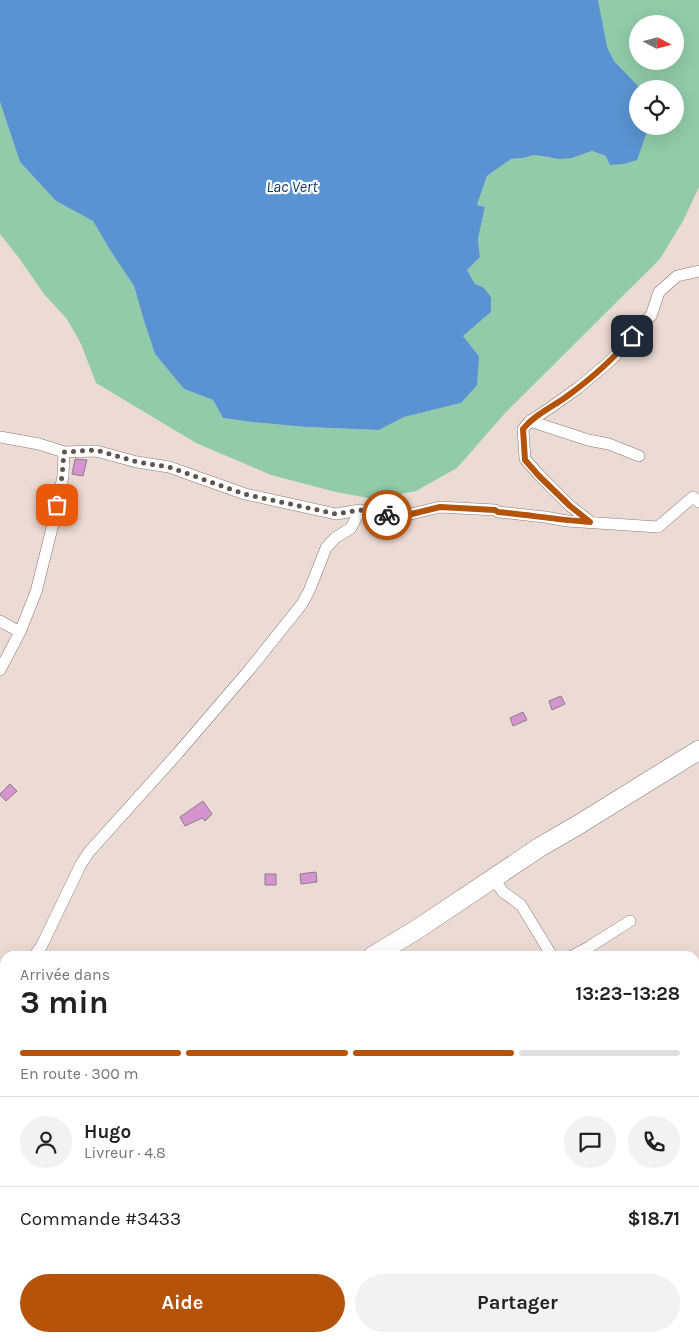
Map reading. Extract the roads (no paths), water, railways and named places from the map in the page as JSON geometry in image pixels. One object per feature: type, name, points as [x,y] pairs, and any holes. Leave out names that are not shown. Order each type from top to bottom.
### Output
[{"type":"highway","points":[[381,951],[540,847],[699,750]]},
{"type":"street","points":[[590,522],[570,506],[525,460],[523,429],[530,421],[578,388],[610,362],[642,323],[651,316],[659,292],[677,276],[699,271]]},
{"type":"street","points":[[530,421],[608,444],[639,456]]},
{"type":"street","points":[[0,437],[39,444],[64,452],[96,450],[137,462],[169,467],[244,494],[336,514],[360,510],[399,517],[440,507],[467,508],[495,510],[498,512],[567,521],[658,527],[693,497],[699,502]]},
{"type":"street","points":[[0,670],[20,632],[36,592],[62,476],[64,452]]},
{"type":"street","points":[[38,951],[81,864],[89,852],[184,746],[250,669],[302,604],[326,548],[335,538],[351,528],[360,510]]},
{"type":"street","points":[[0,621],[20,632]]},
{"type":"street","points":[[493,878],[503,892],[521,905],[549,951]]},
{"type":"street","points":[[581,951],[630,921]]},
{"type":"water","name":"Lac Vert","points":[[0,0],[598,0],[607,47],[614,61],[632,80],[629,80],[629,135],[646,135],[637,160],[624,164],[610,165],[606,156],[592,151],[572,158],[559,159],[534,155],[511,159],[487,176],[477,205],[485,207],[478,239],[480,257],[467,270],[475,284],[483,287],[491,297],[491,312],[463,336],[479,356],[477,385],[461,403],[404,417],[379,430],[306,427],[223,418],[213,400],[184,389],[155,354],[134,286],[93,221],[56,201],[20,162],[0,102]]}]
